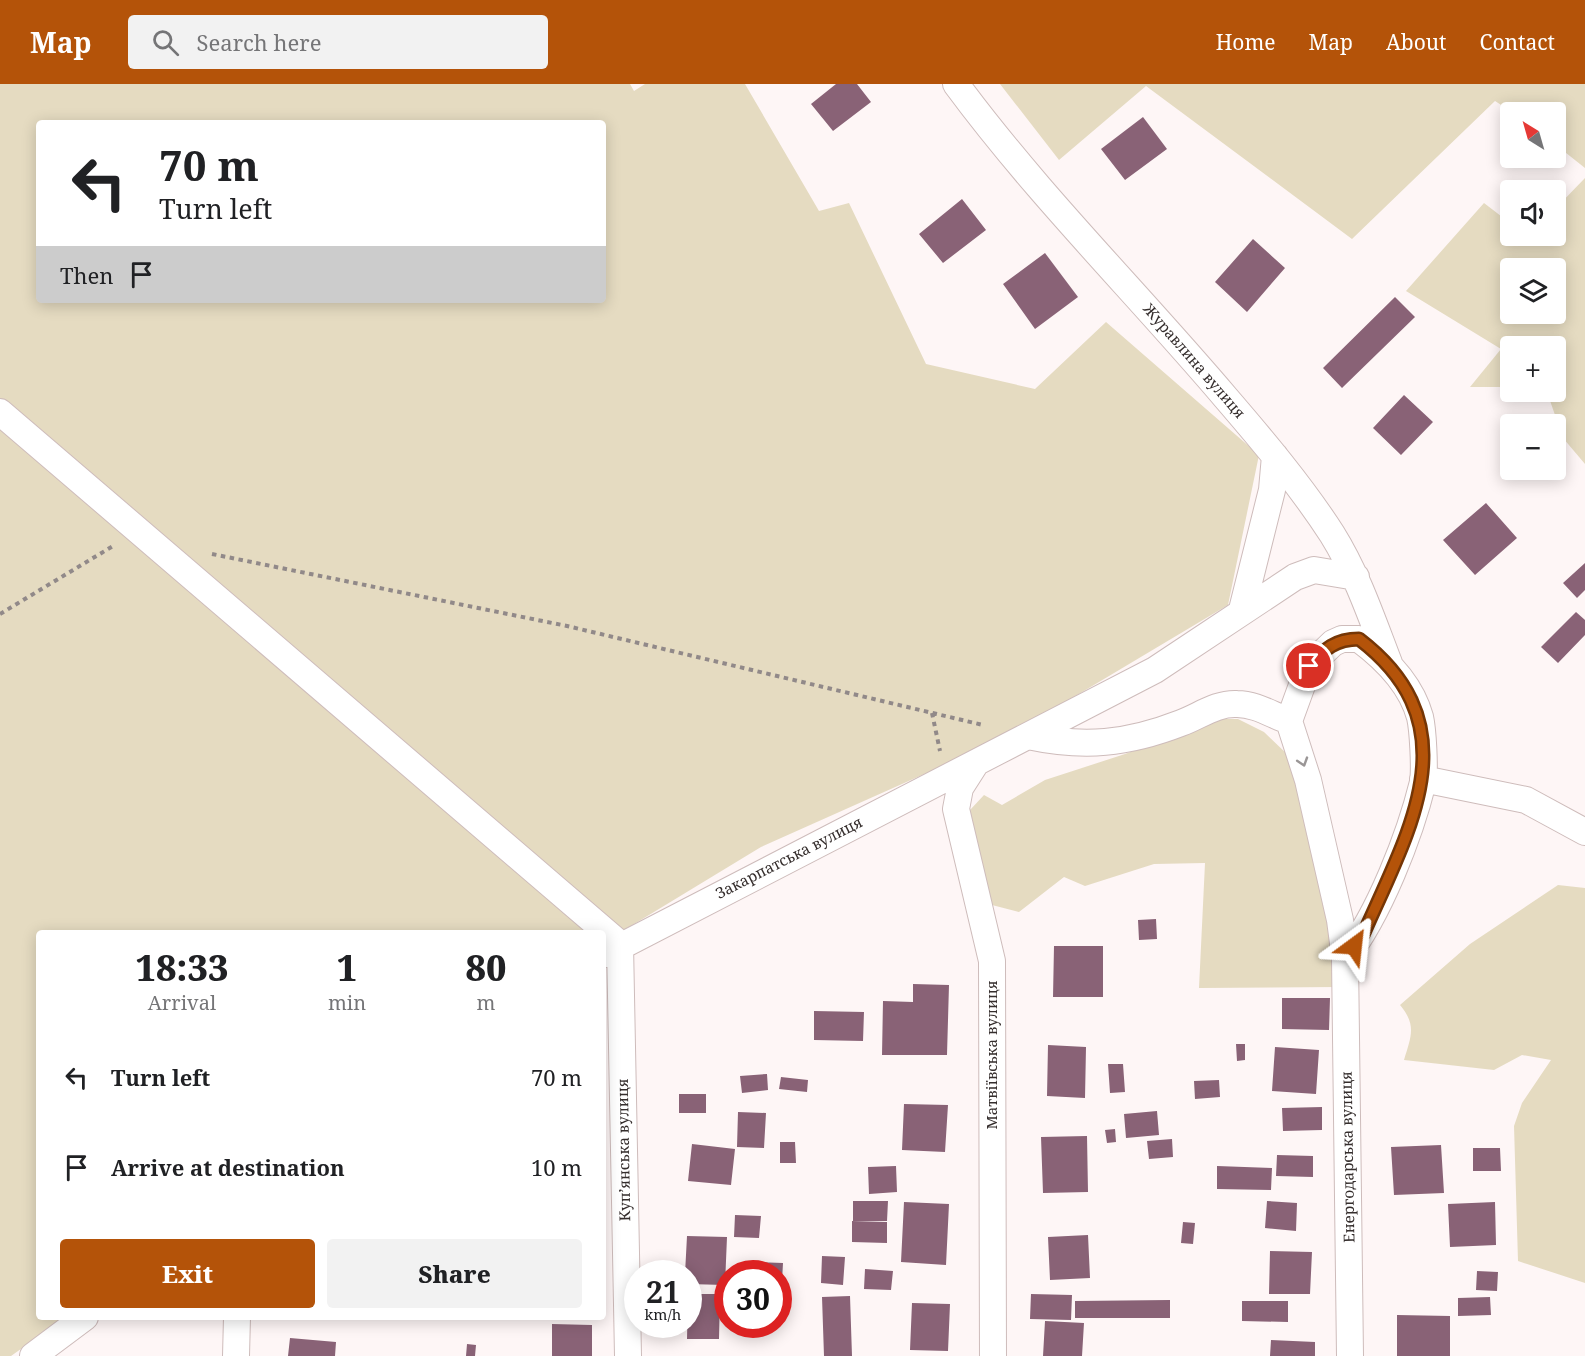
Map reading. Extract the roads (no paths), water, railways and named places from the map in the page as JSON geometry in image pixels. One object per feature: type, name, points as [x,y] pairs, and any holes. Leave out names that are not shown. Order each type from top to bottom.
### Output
[{"type":"street","name":"Журавлина вулиця","points":[[956,84],[1039,188],[1172,334],[1275,456],[1331,533],[1356,577],[1390,666]]},
{"type":"street","points":[[0,412],[139,530],[589,930]]},
{"type":"street","points":[[1242,610],[1272,490],[1275,456]]},
{"type":"street","name":"Закарпатська вулиця","points":[[612,950],[1155,670],[1242,610],[1295,577],[1314,570],[1356,577]]},
{"type":"street","points":[[1028,736],[1066,744],[1129,740],[1182,723],[1217,706],[1237,704],[1258,707],[1289,721],[1309,666],[1333,643],[1342,639],[1359,639],[1390,666],[1406,686],[1420,719],[1423,779],[1398,855],[1363,935],[1345,958]]},
{"type":"street","name":"Енергодарська вулиця","points":[[1289,721],[1308,780],[1340,920],[1345,958],[1350,1356]]},
{"type":"street","name":"Матвіївська вулиця","points":[[976,763],[960,788],[956,809],[992,961],[993,1356]]},
{"type":"street","points":[[1423,779],[1526,801],[1585,832]]},
{"type":"street","name":"Купʼянська вулиця","points":[[612,950],[628,1356]]},
{"type":"street","points":[[33,1356],[81,1320]]},
{"type":"street","points":[[236,1356],[237,1320]]}]
